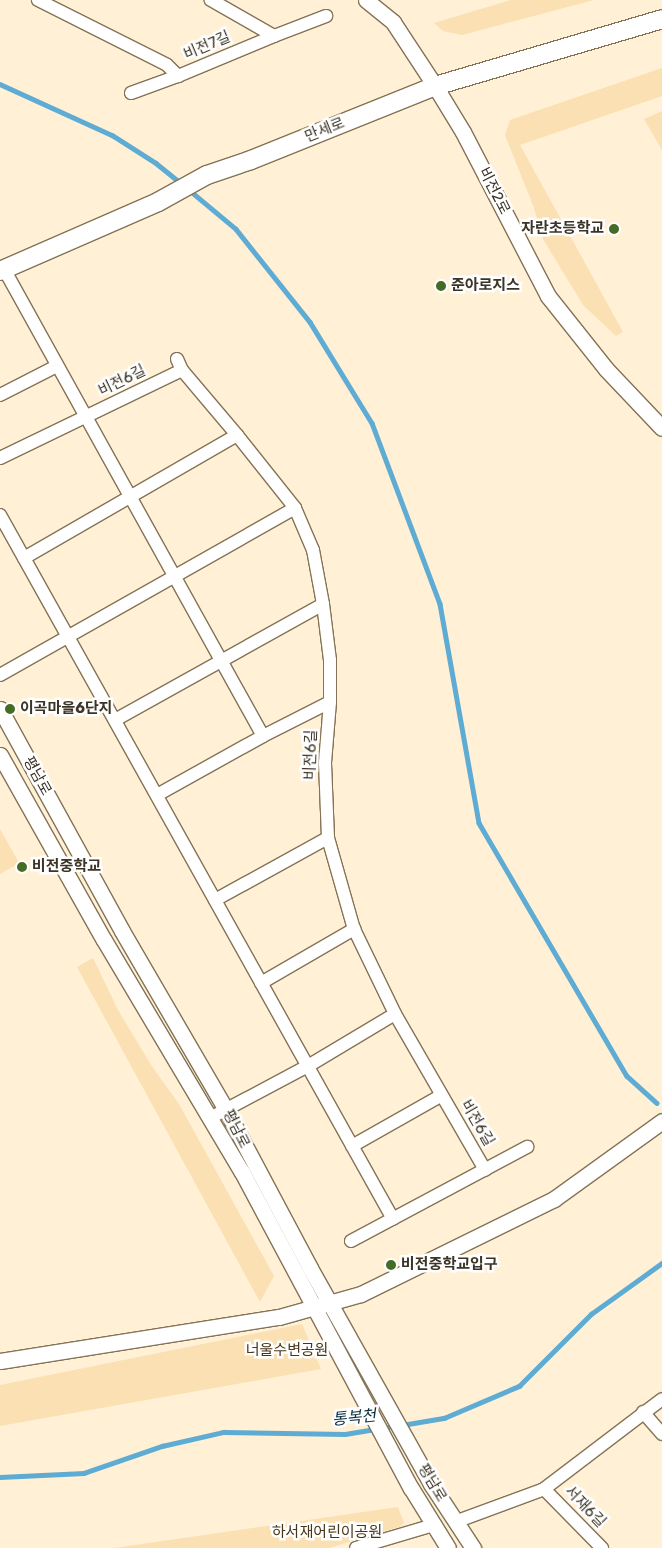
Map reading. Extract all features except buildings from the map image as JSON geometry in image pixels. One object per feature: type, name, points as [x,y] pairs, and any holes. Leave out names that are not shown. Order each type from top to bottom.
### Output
[{"type":"main road","name":"만세로","points":[[2,270],[158,202],[208,175],[251,160],[435,86],[662,19]]},
{"type":"street","name":"비전7길","points":[[38,0],[167,65],[178,76],[274,36]]},
{"type":"street","name":"비전7길","points":[[211,0],[274,36]]},
{"type":"street","name":"비전2로","points":[[366,0],[393,22],[464,132],[548,296],[606,369],[662,428]]},
{"type":"street","points":[[274,36],[326,16]]},
{"type":"street","points":[[131,93],[178,76]]},
{"type":"street","points":[[2,270],[263,736]]},
{"type":"street","name":"비전6길","points":[[0,458],[86,417],[180,365],[295,508],[313,550],[323,604],[330,660],[330,702],[326,763],[328,838],[354,929],[395,1014],[485,1170],[351,1241]]},
{"type":"street","points":[[0,394],[57,366]]},
{"type":"street","points":[[24,558],[238,435]]},
{"type":"street","points":[[0,675],[67,635],[295,508]]},
{"type":"street","points":[[0,515],[393,1219]]},
{"type":"street","points":[[115,720],[323,604]]},
{"type":"street","name":"비전6길","points":[[157,795],[263,736],[330,702]]},
{"type":"street","name":"평남로","points":[[0,709],[122,931],[225,1108],[267,1190],[431,1484],[473,1548]]},
{"type":"street","name":"평남로","points":[[0,755],[104,940],[242,1172],[411,1488],[448,1548]]},
{"type":"street","points":[[215,900],[328,838]]},
{"type":"street","points":[[261,983],[354,929]]},
{"type":"street","points":[[210,1118],[225,1108],[308,1066],[395,1014]]},
{"type":"street","points":[[352,1146],[442,1096]]},
{"type":"street","points":[[0,1361],[279,1318],[314,1306],[361,1294],[554,1199],[662,1121]]},
{"type":"street","points":[[485,1170],[528,1147]]},
{"type":"street","points":[[456,1522],[544,1489],[662,1399]]},
{"type":"street","points":[[643,1412],[662,1434]]},
{"type":"street","name":"서재6길","points":[[544,1489],[602,1548]]},
{"type":"street","points":[[356,1548],[433,1525]]},
{"type":"green space","points":[[511,0],[594,0],[462,35],[443,31],[434,23]]},
{"type":"green space","points":[[662,68],[662,96],[520,145],[623,332],[616,336],[583,305],[543,239],[534,208],[505,135],[510,120]]},
{"type":"green space","points":[[662,111],[662,150],[644,119]]},
{"type":"green space","points":[[0,829],[19,863],[0,874]]},
{"type":"green space","points":[[93,958],[118,1010],[153,1068],[179,1104],[274,1276],[260,1302],[77,967]]},
{"type":"green space","name":"너울수변공원","points":[[302,1324],[321,1369],[0,1426],[0,1385]]},
{"type":"green space","name":"하서재어린이공원","points":[[398,1507],[404,1523],[399,1527],[329,1548],[114,1548]]},
{"type":"waterway","points":[[0,84],[112,135],[156,163],[182,184]]},
{"type":"waterway","points":[[188,189],[236,229],[310,322],[372,423],[440,604],[479,823],[627,1076],[657,1103]]},
{"type":"waterway","name":"통복천","points":[[402,1425],[444,1418],[519,1386],[591,1314],[662,1263]]},
{"type":"waterway","name":"통복천","points":[[0,1477],[84,1473],[162,1446],[223,1432],[345,1434],[394,1426]]},
{"type":"place","name":"자란초등학교","points":[[614,229]]},
{"type":"place","name":"준아로지스","points":[[441,286]]},
{"type":"place","name":"이곡마을6단지","points":[[10,709]]},
{"type":"place","name":"비전중학교","points":[[22,867]]},
{"type":"place","name":"비전중학교입구","points":[[391,1265]]}]
